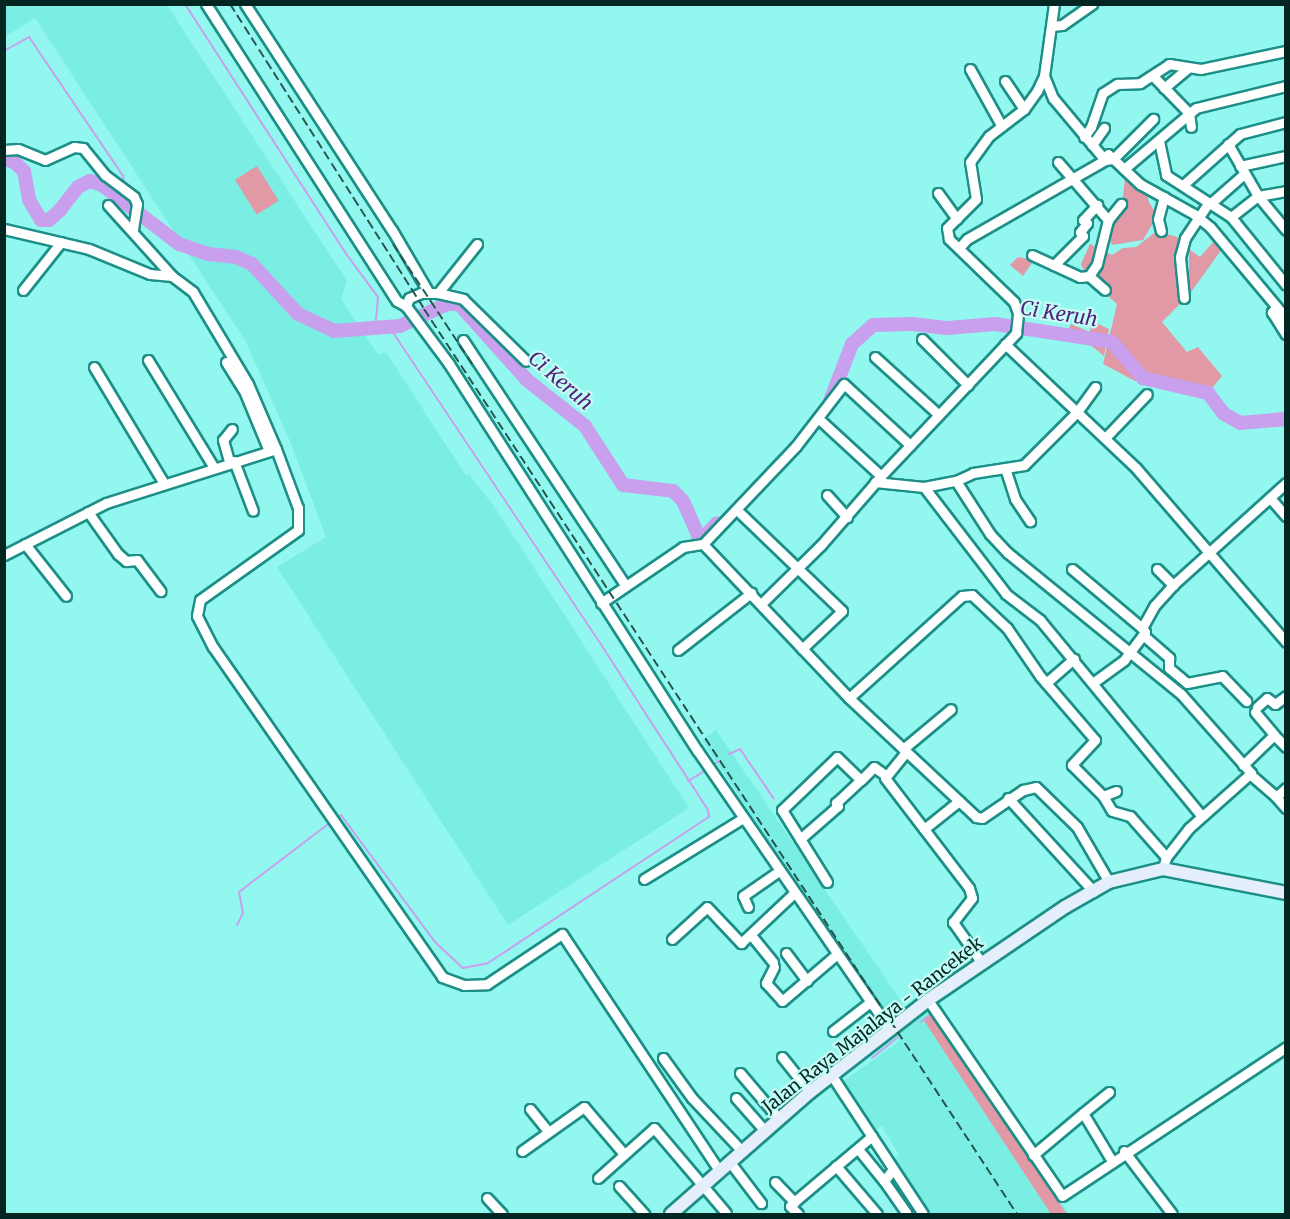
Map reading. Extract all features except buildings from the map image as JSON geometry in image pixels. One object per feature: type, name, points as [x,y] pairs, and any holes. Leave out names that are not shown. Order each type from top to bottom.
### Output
[{"type":"main road","name":"Jalan Raya Majalaya - Rancekek","points":[[671,1215],[718,1169],[810,1092],[928,1000],[981,962],[1108,882],[1165,863],[1286,893]]},
{"type":"street","points":[[206,4],[397,301],[406,306],[414,315],[743,818],[869,1004],[890,1030]]},
{"type":"street","points":[[245,4],[434,293]]},
{"type":"street","points":[[762,603],[847,517],[878,479],[1016,333],[1018,320],[1014,303],[947,233],[976,199],[970,162],[1001,125],[1024,109],[1044,76],[1054,26],[1054,4]]},
{"type":"street","points":[[1054,26],[1092,4]]},
{"type":"street","points":[[1085,135],[1104,91],[1117,84],[1131,86],[1153,76],[1169,64],[1187,69],[1286,51]]},
{"type":"street","points":[[970,69],[1001,125]]},
{"type":"street","points":[[1164,88],[1187,69]]},
{"type":"street","points":[[1044,76],[1053,98],[1085,135],[1109,158],[1162,200],[1196,220],[1232,250],[1275,309],[1286,334]]},
{"type":"street","points":[[1153,76],[1189,113],[1191,127]]},
{"type":"street","points":[[1005,81],[1024,109]]},
{"type":"street","points":[[1124,169],[1189,113],[1213,101],[1286,86]]},
{"type":"street","points":[[959,248],[968,239],[1109,158],[1154,119]]},
{"type":"street","points":[[1183,185],[1228,144],[1255,128],[1286,122]]},
{"type":"street","points":[[1094,143],[1104,128]]},
{"type":"street","points":[[1159,141],[1165,174],[1231,217],[1286,285]]},
{"type":"street","points":[[1228,144],[1258,196],[1286,230]]},
{"type":"street","points":[[4,150],[18,149],[45,160],[74,147],[83,148],[105,175],[132,195],[137,204],[133,230]]},
{"type":"street","points":[[1184,298],[1180,257],[1196,220],[1210,202],[1242,170],[1286,156]]},
{"type":"street","points":[[1058,162],[1097,205],[1106,228]]},
{"type":"street","points":[[1231,217],[1258,196],[1286,191]]},
{"type":"street","points":[[938,193],[957,219]]},
{"type":"street","points":[[1161,231],[1157,224],[1162,200]]},
{"type":"street","points":[[1089,276],[1097,264],[1106,228],[1121,204]]},
{"type":"street","points":[[108,205],[133,230],[172,276],[194,292],[232,354],[272,450]]},
{"type":"street","points":[[1054,265],[1083,236],[1080,232],[1087,223],[1083,220],[1097,205]]},
{"type":"street","points":[[5,230],[60,246],[112,256],[150,274],[172,276]]},
{"type":"street","points":[[434,293],[477,244]]},
{"type":"street","points":[[23,290],[60,246]]},
{"type":"street","points":[[1032,255],[1081,277],[1089,276],[1105,290]]},
{"type":"street","points":[[406,306],[409,298],[434,293],[464,299],[526,361]]},
{"type":"street","points":[[1275,309],[1286,318]]},
{"type":"street","points":[[922,339],[968,385]]},
{"type":"street","points":[[463,340],[626,586]]},
{"type":"street","points":[[1005,344],[1106,437],[1211,552],[1286,642]]},
{"type":"street","points":[[874,357],[939,415]]},
{"type":"street","points":[[148,360],[213,466]]},
{"type":"street","points":[[226,362],[245,393],[298,508],[298,530],[200,600],[197,616],[213,647],[441,977],[464,985],[487,984],[562,934],[718,1169]]},
{"type":"street","points":[[94,368],[163,482]]},
{"type":"street","points":[[601,603],[683,547],[703,544],[738,511],[819,419],[844,384],[910,445]]},
{"type":"street","points":[[819,419],[878,479],[924,487],[956,481],[973,473],[1030,462],[1077,412],[1095,387]]},
{"type":"street","points":[[1106,437],[1147,394]]},
{"type":"street","points":[[232,429],[223,440],[254,511]]},
{"type":"street","points":[[4,555],[88,512],[163,482],[272,450]]},
{"type":"street","points":[[1005,468],[1015,499],[1030,521]]},
{"type":"street","points":[[956,481],[990,534],[1008,553],[1057,596],[1131,651],[1211,724],[1251,775],[1286,808]]},
{"type":"street","points":[[1094,682],[1131,651],[1155,605],[1173,585],[1272,502],[1286,483]]},
{"type":"street","points":[[924,487],[1006,594],[1040,620],[1074,658],[1201,815]]},
{"type":"street","points":[[827,495],[847,517]]},
{"type":"street","points":[[1272,502],[1286,516]]},
{"type":"street","points":[[738,511],[842,610],[802,649]]},
{"type":"street","points":[[88,512],[118,554],[126,561],[137,560],[160,591]]},
{"type":"street","points":[[25,544],[66,596]]},
{"type":"street","points":[[703,544],[762,603],[849,698],[959,801],[982,818],[1008,798],[1031,787],[1042,791],[1077,827],[1108,882]]},
{"type":"street","points":[[1072,569],[1169,658],[1169,668],[1187,683],[1221,676],[1246,701]]},
{"type":"street","points":[[1157,569],[1173,585]]},
{"type":"street","points":[[678,650],[751,593]]},
{"type":"street","points":[[849,698],[966,594],[977,600],[1007,628],[1046,683],[1095,740],[1072,765],[1103,796],[1112,811],[1130,816],[1165,863],[1201,815],[1251,775]]},
{"type":"street","points":[[1046,683],[1074,658]]},
{"type":"street","points":[[1286,696],[1275,704],[1268,698],[1256,710],[1286,747]]},
{"type":"street","points":[[885,774],[905,751],[951,709]]},
{"type":"street","points":[[1243,765],[1274,735]]},
{"type":"street","points":[[827,882],[782,810],[837,757],[861,780]]},
{"type":"street","points":[[800,839],[838,806],[836,803],[874,767],[885,774],[969,888],[972,898],[953,920],[981,962]]},
{"type":"street","points":[[1276,797],[1286,788]]},
{"type":"street","points":[[1103,796],[1116,791]]},
{"type":"street","points":[[1008,798],[1094,892]]},
{"type":"street","points":[[924,829],[959,801]]},
{"type":"street","points":[[644,879],[743,818]]},
{"type":"street","points":[[748,907],[743,896],[779,871]]},
{"type":"street","points":[[672,939],[705,907],[739,942],[751,935],[794,893]]},
{"type":"street","points":[[751,935],[774,964],[766,982],[779,1000],[786,999],[837,954]]},
{"type":"street","points":[[786,953],[807,981]]},
{"type":"street","points":[[928,1000],[1062,1196],[1124,1151],[1286,1047]]},
{"type":"street","points":[[833,1031],[869,1004]]},
{"type":"street","points":[[782,1057],[810,1092]]},
{"type":"street","points":[[663,1058],[692,1098],[741,1150]]},
{"type":"street","points":[[740,1072],[779,1119]]},
{"type":"street","points":[[832,1076],[921,1211],[903,1214],[884,1181],[858,1149]]},
{"type":"street","points":[[1033,1155],[1109,1092]]},
{"type":"street","points":[[736,1098],[765,1131]]},
{"type":"street","points":[[522,1151],[584,1107],[624,1154]]},
{"type":"street","points":[[530,1109],[548,1131]]},
{"type":"street","points":[[1083,1113],[1112,1161]]},
{"type":"street","points":[[598,1178],[654,1128],[700,1186],[726,1213]]},
{"type":"street","points":[[798,1215],[790,1206],[872,1136]]},
{"type":"street","points":[[1124,1151],[1172,1215]]},
{"type":"street","points":[[729,1161],[762,1203]]},
{"type":"street","points":[[836,1166],[878,1215]]},
{"type":"street","points":[[884,1181],[893,1169]]},
{"type":"street","points":[[775,1182],[794,1202]]},
{"type":"street","points":[[619,1186],[644,1215]]},
{"type":"street","points":[[487,1198],[502,1215]]},
{"type":"shaded area","points":[[5,5],[167,5],[347,281],[341,299],[378,354],[386,352],[466,476],[469,474],[496,509],[689,808],[508,925],[277,567],[326,537],[290,441],[246,342],[35,18],[5,37]]},
{"type":"shaded area","points":[[257,166],[279,201],[257,215],[235,180]]},
{"type":"shaded area","points":[[1125,177],[1148,193],[1148,200],[1157,216],[1143,240],[1112,245],[1109,238],[1113,219],[1122,205]]},
{"type":"shaded area","points":[[1157,231],[1187,240],[1186,298],[1162,322],[1187,352],[1198,347],[1222,376],[1204,398],[1158,383],[1135,381],[1103,364],[1117,304],[1087,278],[1081,264],[1090,244],[1112,255],[1123,248],[1136,247]]},
{"type":"shaded area","points":[[1215,240],[1224,246],[1189,295],[1189,249],[1200,257]]},
{"type":"shaded area","points":[[1018,257],[1034,260],[1023,276],[1010,265]]},
{"type":"shaded area","points":[[1092,321],[1109,329],[1104,356],[1069,328],[1071,324],[1090,332]]},
{"type":"shaded area","points":[[716,730],[914,1020],[930,1010],[1069,1214],[927,1214],[892,1160],[899,1155],[882,1126],[875,1130],[842,1082],[900,1041],[702,740]]},
{"type":"shaded area","points":[[930,1014],[1067,1214],[1051,1214],[923,1019]]},
{"type":"waterway","points":[[185,4],[347,255],[378,297],[375,329]]},
{"type":"waterway","points":[[252,4],[292,68]]},
{"type":"waterway","points":[[4,51],[29,37],[123,176],[124,182]]},
{"type":"waterway","name":"Ci Keruh","points":[[4,159],[14,162],[24,171],[29,200],[41,220],[49,220],[78,187],[90,181],[102,185],[179,244],[208,254],[236,257],[252,264],[298,314],[334,331],[400,326],[447,304],[459,304],[527,380],[585,426],[623,485],[673,491],[683,501],[698,535],[706,535],[717,523]]},
{"type":"waterway","name":"Ci Keruh","points":[[830,401],[852,344],[873,325],[913,324],[948,328],[995,324],[1112,342],[1143,378],[1208,393],[1224,414],[1240,423],[1286,419]]},
{"type":"waterway","points":[[337,818],[341,815],[435,942],[463,968],[488,963],[709,817],[708,810],[604,649],[389,327]]},
{"type":"waterway","points":[[729,754],[740,749],[774,799]]},
{"type":"waterway","points":[[714,764],[719,761]]},
{"type":"waterway","points":[[688,781],[706,770]]},
{"type":"waterway","points":[[237,925],[243,913],[239,892],[327,825]]},
{"type":"waterway","points":[[921,1022],[928,1018]]},
{"type":"waterway","points":[[872,1058],[898,1037]]},
{"type":"railway","points":[[230,4],[424,309],[1017,1214]]},
{"type":"railway","points":[[393,244],[472,364]]}]
